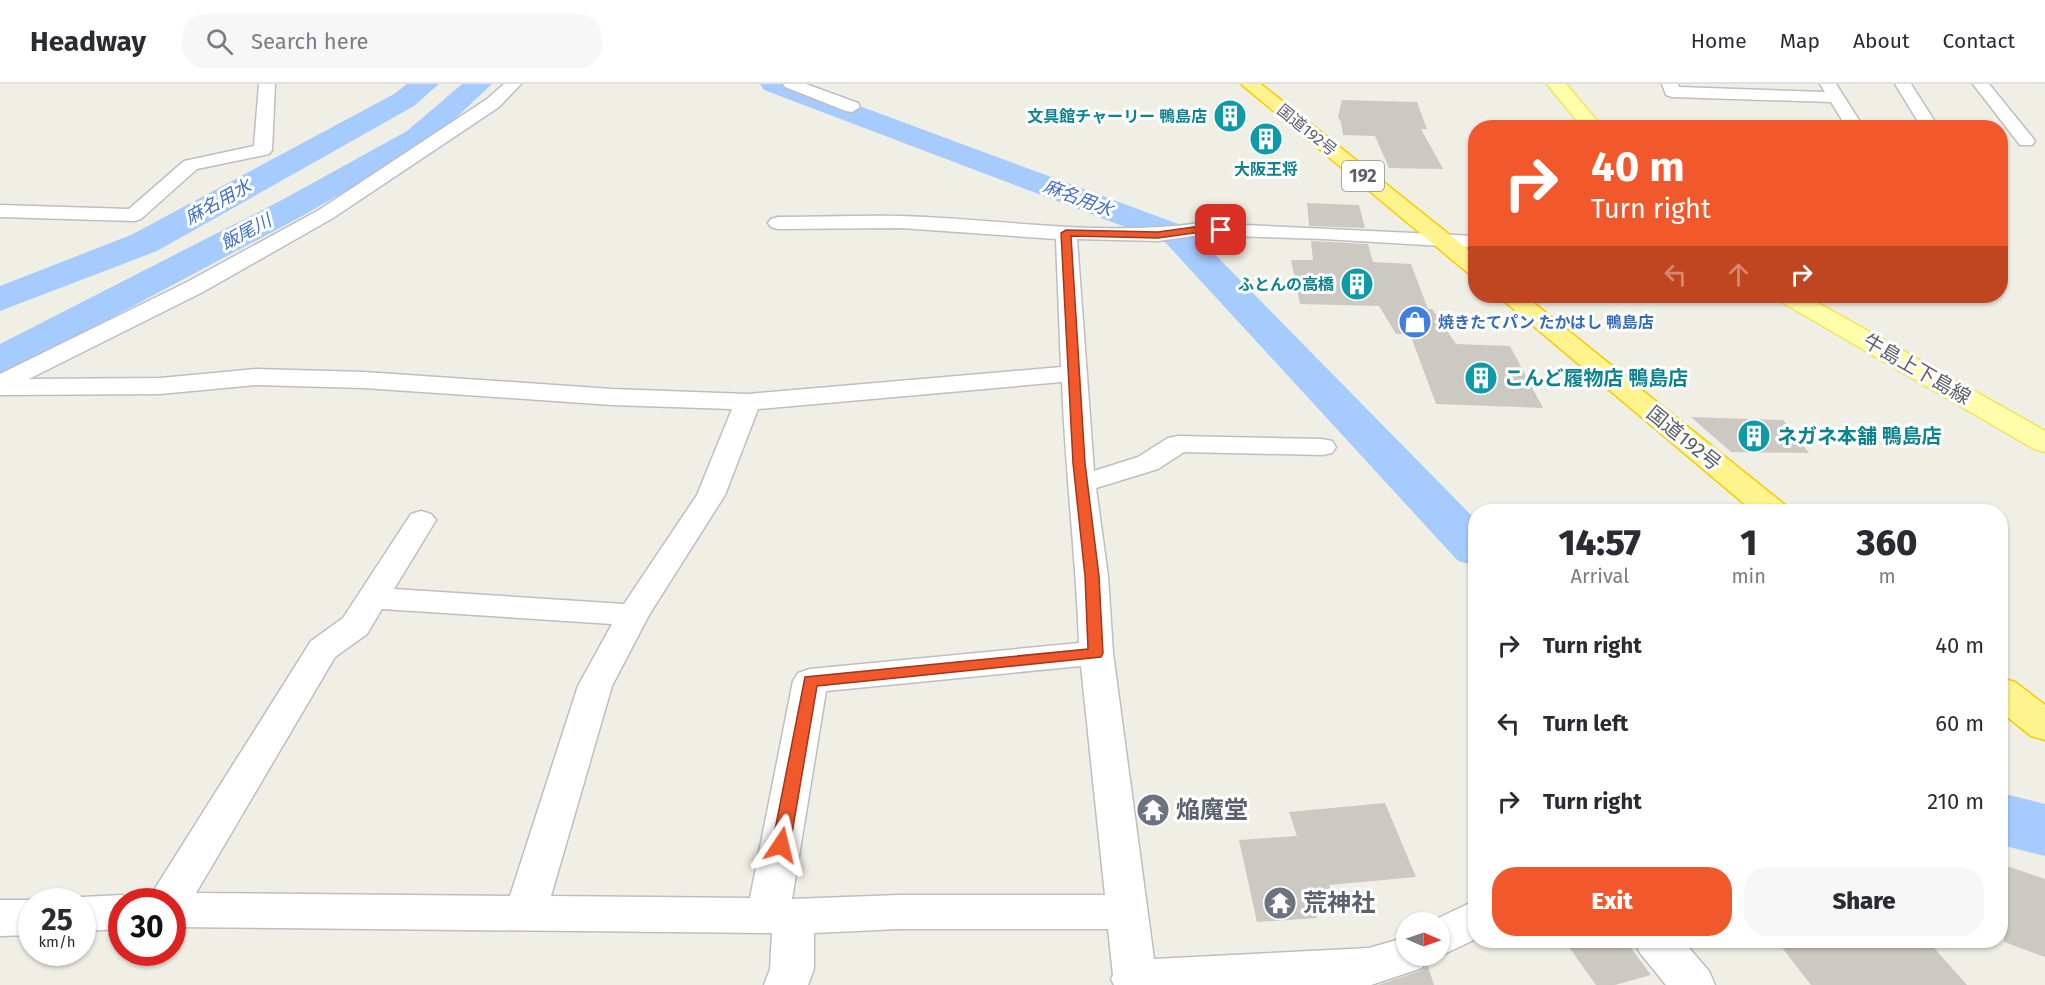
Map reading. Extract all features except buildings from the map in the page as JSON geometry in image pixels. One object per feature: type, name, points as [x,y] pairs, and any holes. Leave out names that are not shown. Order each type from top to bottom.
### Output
[{"type":"highway","name":"国道192号","points":[[1250,84],[1468,262]]},
{"type":"highway","name":"国道192号","points":[[1519,303],[1764,504]]},
{"type":"highway","points":[[2008,697],[2045,726]]},
{"type":"main road","points":[[1556,84],[1587,120]]},
{"type":"main road","name":"牛島上下島線","points":[[1801,303],[2045,443]]},
{"type":"street","points":[[0,211],[134,215],[191,165],[263,150],[267,84]]},
{"type":"street","points":[[0,386],[195,286],[326,214],[493,103],[513,84]]},
{"type":"street","points":[[791,84],[852,107]]},
{"type":"street","points":[[1670,84],[1672,92],[1748,89],[1832,91],[1851,120]]},
{"type":"street","points":[[1903,84],[1926,120]]},
{"type":"street","points":[[1981,84],[2026,141]]},
{"type":"street","points":[[2008,142],[2045,141]]},
{"type":"street","points":[[778,223],[901,222],[1066,233],[1158,235],[1201,229],[1324,232],[1468,242]]},
{"type":"street","points":[[1066,233],[1073,373],[1081,484],[1092,576],[1096,653],[1135,982],[1369,967],[1396,958]]},
{"type":"street","points":[[0,386],[160,386],[256,376],[364,380],[612,397],[748,402],[1073,373]]},
{"type":"street","points":[[525,913],[595,686],[633,615],[711,495],[748,402]]},
{"type":"street","points":[[1081,484],[1148,463],[1178,444],[1322,447]]},
{"type":"street","points":[[178,888],[323,650],[355,626],[421,520]]},
{"type":"street","points":[[373,598],[633,615]]},
{"type":"street","points":[[786,985],[792,969],[781,915],[810,681],[1096,653]]},
{"type":"street","points":[[186,910],[781,915],[899,912],[1127,912]]},
{"type":"street","points":[[0,918],[18,917]]},
{"type":"street","points":[[1450,932],[1468,922]]},
{"type":"street","points":[[1662,948],[1693,985]]},
{"type":"waterway","name":"麻名用水","points":[[0,299],[144,243],[404,100],[425,84]]},
{"type":"waterway","name":"飯尾川","points":[[0,360],[292,208],[418,137],[478,84]]},
{"type":"waterway","name":"麻名用水","points":[[774,84],[1177,235],[1468,542]]},
{"type":"waterway","name":"麻名用水","points":[[2008,821],[2045,830]]},
{"type":"place","name":"文具館チャーリー 鴨島店","points":[[1230,116]]},
{"type":"place","name":"大阪王将","points":[[1266,139]]},
{"type":"place","name":"ふとんの高橋","points":[[1357,284]]},
{"type":"place","name":"焼きたてパン たかはし 鴨島店","points":[[1415,322]]},
{"type":"place","name":"こんど履物店 鴨島店","points":[[1481,378]]},
{"type":"place","name":"ネガネ本舗 鴨島店","points":[[1754,436]]},
{"type":"place","name":"焔魔堂","points":[[1153,810]]},
{"type":"place","name":"荒神社","points":[[1280,903]]},
{"type":"route","points":[[781,845],[810,681],[1096,653],[1092,576],[1079,463],[1066,233],[1158,235],[1201,229],[1221,230]]}]
